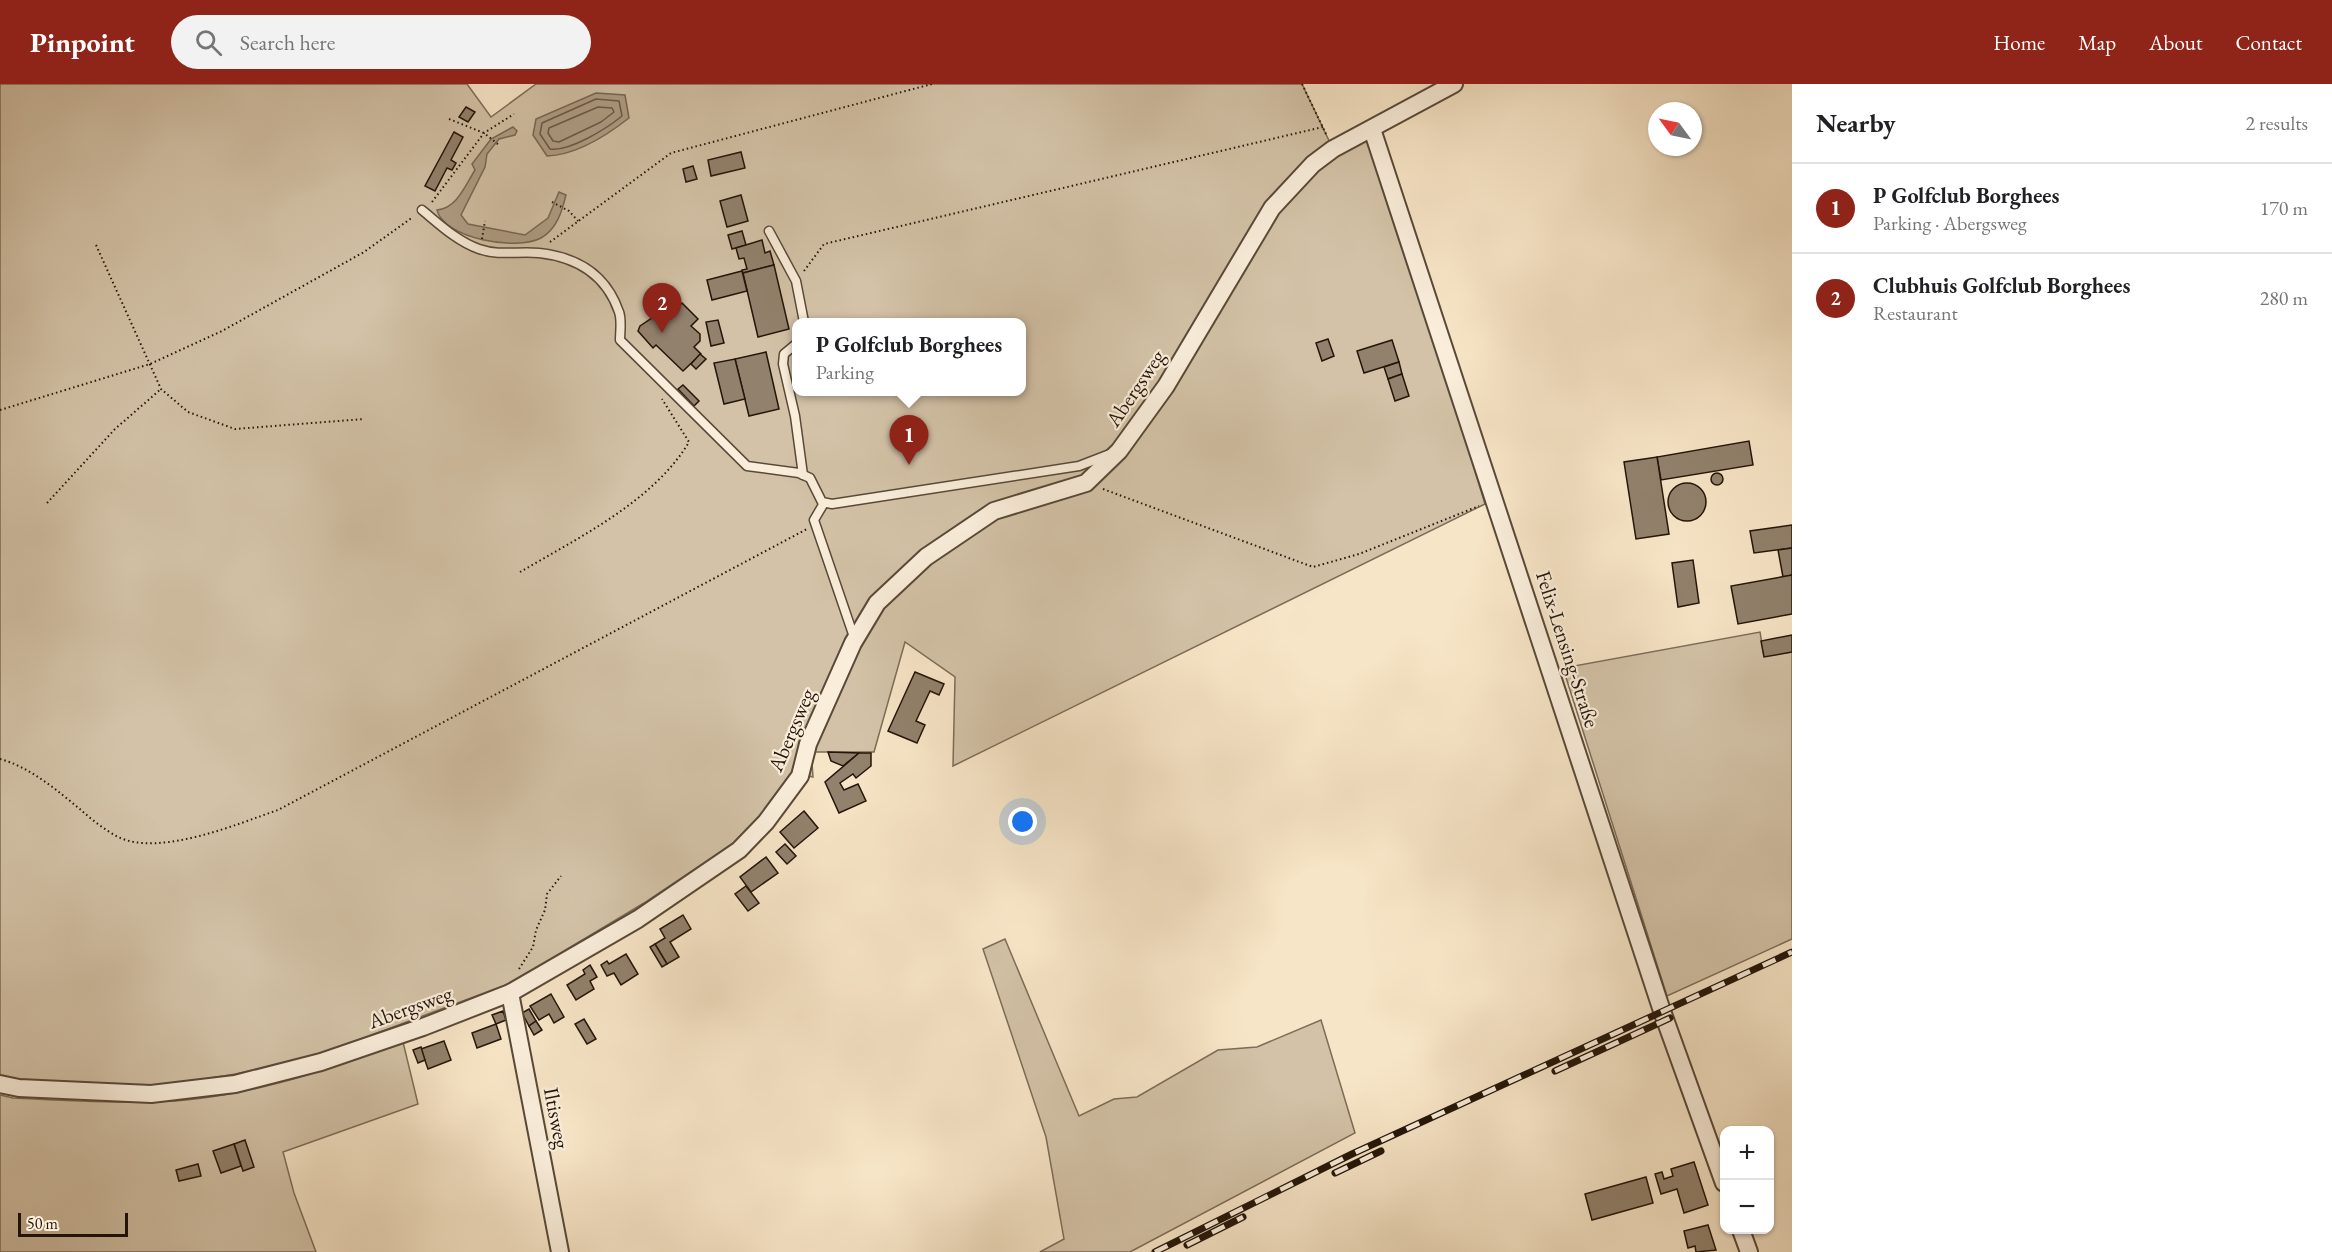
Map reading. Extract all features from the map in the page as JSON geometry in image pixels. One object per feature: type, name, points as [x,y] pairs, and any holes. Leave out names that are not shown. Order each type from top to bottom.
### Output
[{"type":"street","name":"Abergsweg","points":[[0,1084],[19,1088],[151,1094],[235,1084],[344,1054],[423,1027],[514,991],[638,919],[739,850],[766,822],[800,776],[808,744],[855,641],[877,603],[926,557],[994,512],[1086,483],[1119,451],[1166,386],[1272,208],[1313,164],[1333,149],[1454,84]]},
{"type":"street","name":"Felix-Lensing-Straße","points":[[1372,129],[1496,499],[1665,1020],[1724,1180]]},
{"type":"street","name":"Iltisweg","points":[[514,991],[560,1252]]},
{"type":"street","points":[[1742,1234],[1749,1252]]},
{"type":"lane","points":[[422,210],[456,237],[477,249],[493,253],[544,254],[575,260],[599,279],[619,313],[620,340],[660,377],[747,466],[810,478],[824,503],[832,504],[1011,478],[1079,466],[1119,451]]},
{"type":"lane","points":[[769,231],[796,281],[803,318]]},
{"type":"lane","points":[[792,347],[784,354],[783,364],[795,416],[803,475]]},
{"type":"lane","points":[[824,503],[814,520],[855,641]]},
{"type":"path","points":[[544,254],[551,240],[671,153],[932,84]]},
{"type":"path","points":[[1302,84],[1333,149]]},
{"type":"path","points":[[0,410],[150,364],[222,331],[364,252],[437,199],[486,134],[514,114]]},
{"type":"path","points":[[449,119],[486,134],[499,145]]},
{"type":"path","points":[[796,281],[824,244],[1323,127]]},
{"type":"path","points":[[552,202],[569,210],[578,220]]},
{"type":"path","points":[[482,240],[486,221]]},
{"type":"path","points":[[96,245],[161,389],[188,412],[235,429],[364,419]]},
{"type":"path","points":[[520,572],[616,515],[678,460],[689,442],[661,398],[657,387],[660,377]]},
{"type":"path","points":[[47,503],[115,429],[161,389]]},
{"type":"path","points":[[1086,483],[1159,507],[1235,540],[1313,567],[1359,554],[1496,499]]},
{"type":"path","points":[[0,759],[55,789],[91,819],[120,838],[148,843],[196,839],[288,805],[793,538],[809,528],[814,520]]},
{"type":"path","points":[[514,991],[517,972],[534,947],[536,930],[545,910],[547,894],[561,876]]},
{"type":"shaded area","points":[[0,84],[467,84],[491,117],[536,84],[1302,84],[1333,149],[1372,129],[1485,504],[953,766],[955,677],[905,642],[874,752],[815,752],[812,763],[813,777],[792,772],[760,818],[737,841],[644,903],[511,983],[321,1054],[236,1074],[152,1087],[0,1078]]},
{"type":"shaded area","points":[[1760,632],[1764,656],[1792,652],[1792,939],[1667,996],[1563,668]]},
{"type":"shaded area","points":[[1005,939],[1079,1116],[1114,1099],[1137,1097],[1218,1050],[1257,1047],[1321,1020],[1355,1133],[1130,1252],[1040,1252],[1064,1239],[1046,1137],[983,949]]},
{"type":"shaded area","points":[[403,1042],[418,1104],[283,1152],[294,1193],[316,1252],[0,1252],[0,1095],[13,1098],[133,1102],[215,1096],[311,1074]]},
{"type":"water","points":[[596,93],[625,95],[629,118],[601,138],[580,148],[547,156],[533,135],[536,119]]},
{"type":"water","points":[[513,127],[517,131],[515,135],[499,139],[487,154],[485,167],[461,215],[468,224],[525,235],[548,218],[559,192],[566,195],[555,225],[541,238],[516,243],[483,240],[453,228],[442,220],[437,210],[450,205],[460,195],[475,170],[472,164],[491,139]]},
{"type":"building","points":[[466,107],[475,112],[468,122],[459,117]]},
{"type":"building","points":[[454,132],[463,137],[451,160],[456,163],[452,170],[447,168],[435,191],[425,186]]},
{"type":"building","points":[[741,152],[745,168],[711,176],[708,160]]},
{"type":"building","points":[[693,166],[697,179],[686,182],[683,169]]},
{"type":"building","points":[[741,195],[748,221],[727,227],[720,201]]},
{"type":"building","points":[[742,231],[746,245],[732,249],[728,235]]},
{"type":"building","points":[[762,240],[765,253],[770,251],[774,265],[743,273],[742,270],[747,269],[744,258],[739,259],[736,248]]},
{"type":"building","points":[[774,265],[789,329],[758,337],[743,273]]},
{"type":"building","points":[[742,271],[747,291],[712,300],[707,280]]},
{"type":"building","points":[[682,303],[698,319],[691,326],[700,334],[700,341],[694,347],[701,354],[683,371],[656,345],[653,348],[638,331],[640,326],[658,314],[665,320]]},
{"type":"building","points":[[718,320],[724,343],[711,346],[706,322]]},
{"type":"building","points":[[1328,339],[1334,356],[1322,361],[1316,343]]},
{"type":"building","points":[[1392,340],[1399,362],[1364,373],[1357,351]]},
{"type":"building","points":[[766,352],[779,409],[749,416],[735,359]]},
{"type":"building","points":[[700,354],[706,359],[696,369],[691,364]]},
{"type":"building","points":[[735,359],[745,399],[724,404],[714,363]]},
{"type":"building","points":[[1399,362],[1402,374],[1388,379],[1384,367]]},
{"type":"building","points":[[1402,374],[1409,396],[1395,401],[1388,379]]},
{"type":"building","points":[[683,385],[699,401],[694,406],[678,389]]},
{"type":"building","points":[[1749,441],[1753,465],[1661,480],[1657,457]]},
{"type":"building","points":[[1657,457],[1669,534],[1636,539],[1624,462]]},
{"type":"building","points":[[1719,473],[1722,474],[1722,484],[1715,485],[1712,484],[1711,477],[1712,474]]},
{"type":"building","points":[[1687,483],[1701,488],[1706,502],[1701,516],[1687,521],[1673,516],[1668,502],[1673,488]]},
{"type":"building","points":[[1792,525],[1792,548],[1754,553],[1750,531]]},
{"type":"building","points":[[1792,548],[1792,575],[1783,577],[1778,550]]},
{"type":"building","points":[[1693,560],[1699,603],[1678,607],[1672,563]]},
{"type":"building","points":[[1792,575],[1792,614],[1738,624],[1731,586]]},
{"type":"building","points":[[1792,635],[1792,652],[1764,657],[1761,641]]},
{"type":"building","points":[[915,672],[944,684],[939,695],[930,691],[916,721],[925,725],[917,743],[888,731]]},
{"type":"building","points":[[828,752],[859,753],[843,766],[831,761]]},
{"type":"building","points":[[859,753],[871,753],[871,766],[856,778],[853,774],[840,783],[844,790],[858,784],[866,801],[839,813],[825,782]]},
{"type":"building","points":[[804,811],[818,828],[794,848],[780,832]]},
{"type":"building","points":[[785,844],[796,856],[787,864],[776,852]]},
{"type":"building","points":[[766,857],[778,873],[751,892],[740,877]]},
{"type":"building","points":[[746,886],[759,903],[748,911],[735,894]]},
{"type":"building","points":[[683,915],[691,929],[670,942],[679,957],[667,964],[655,944],[665,938],[660,929]]},
{"type":"building","points":[[655,944],[667,964],[662,967],[650,947]]},
{"type":"building","points":[[626,954],[638,974],[621,985],[614,973],[607,976],[601,965],[607,961],[609,964]]},
{"type":"building","points":[[590,965],[597,977],[590,981],[594,989],[576,1000],[567,985],[585,974],[583,970]]},
{"type":"building","points":[[551,994],[564,1017],[554,1023],[549,1014],[539,1020],[530,1006]]},
{"type":"building","points":[[529,1009],[536,1021],[529,1026],[522,1013]]},
{"type":"building","points":[[503,1011],[506,1020],[496,1024],[492,1015]]},
{"type":"building","points":[[584,1019],[596,1039],[587,1044],[575,1024]]},
{"type":"building","points":[[536,1021],[542,1030],[534,1035],[529,1026]]},
{"type":"building","points":[[496,1024],[501,1039],[477,1048],[472,1033]]},
{"type":"building","points":[[444,1041],[451,1060],[428,1069],[421,1049]]},
{"type":"building","points":[[421,1047],[425,1060],[418,1063],[413,1050]]},
{"type":"building","points":[[245,1140],[254,1167],[243,1171],[234,1144]]},
{"type":"building","points":[[234,1144],[241,1166],[221,1173],[213,1151]]},
{"type":"building","points":[[1694,1162],[1708,1205],[1684,1213],[1677,1189],[1661,1194],[1655,1174],[1662,1172],[1664,1179],[1673,1176],[1671,1169]]},
{"type":"building","points":[[198,1164],[201,1176],[179,1181],[176,1170]]},
{"type":"building","points":[[1646,1177],[1653,1203],[1592,1220],[1585,1194]]},
{"type":"building","points":[[1708,1225],[1716,1250],[1696,1252],[1695,1246],[1688,1248],[1684,1231]]},
{"type":"railway","points":[[1155,1252],[1352,1154],[1792,952]]},
{"type":"railway","points":[[1555,1071],[1670,1018]]},
{"type":"railway","points":[[1335,1173],[1381,1151]]},
{"type":"railway","points":[[1187,1245],[1243,1217]]},
{"type":"place","name":"Clubhuis Golfclub Borghees","points":[[662,333]]},
{"type":"place","name":"P Golfclub Borghees","points":[[909,465]]}]
